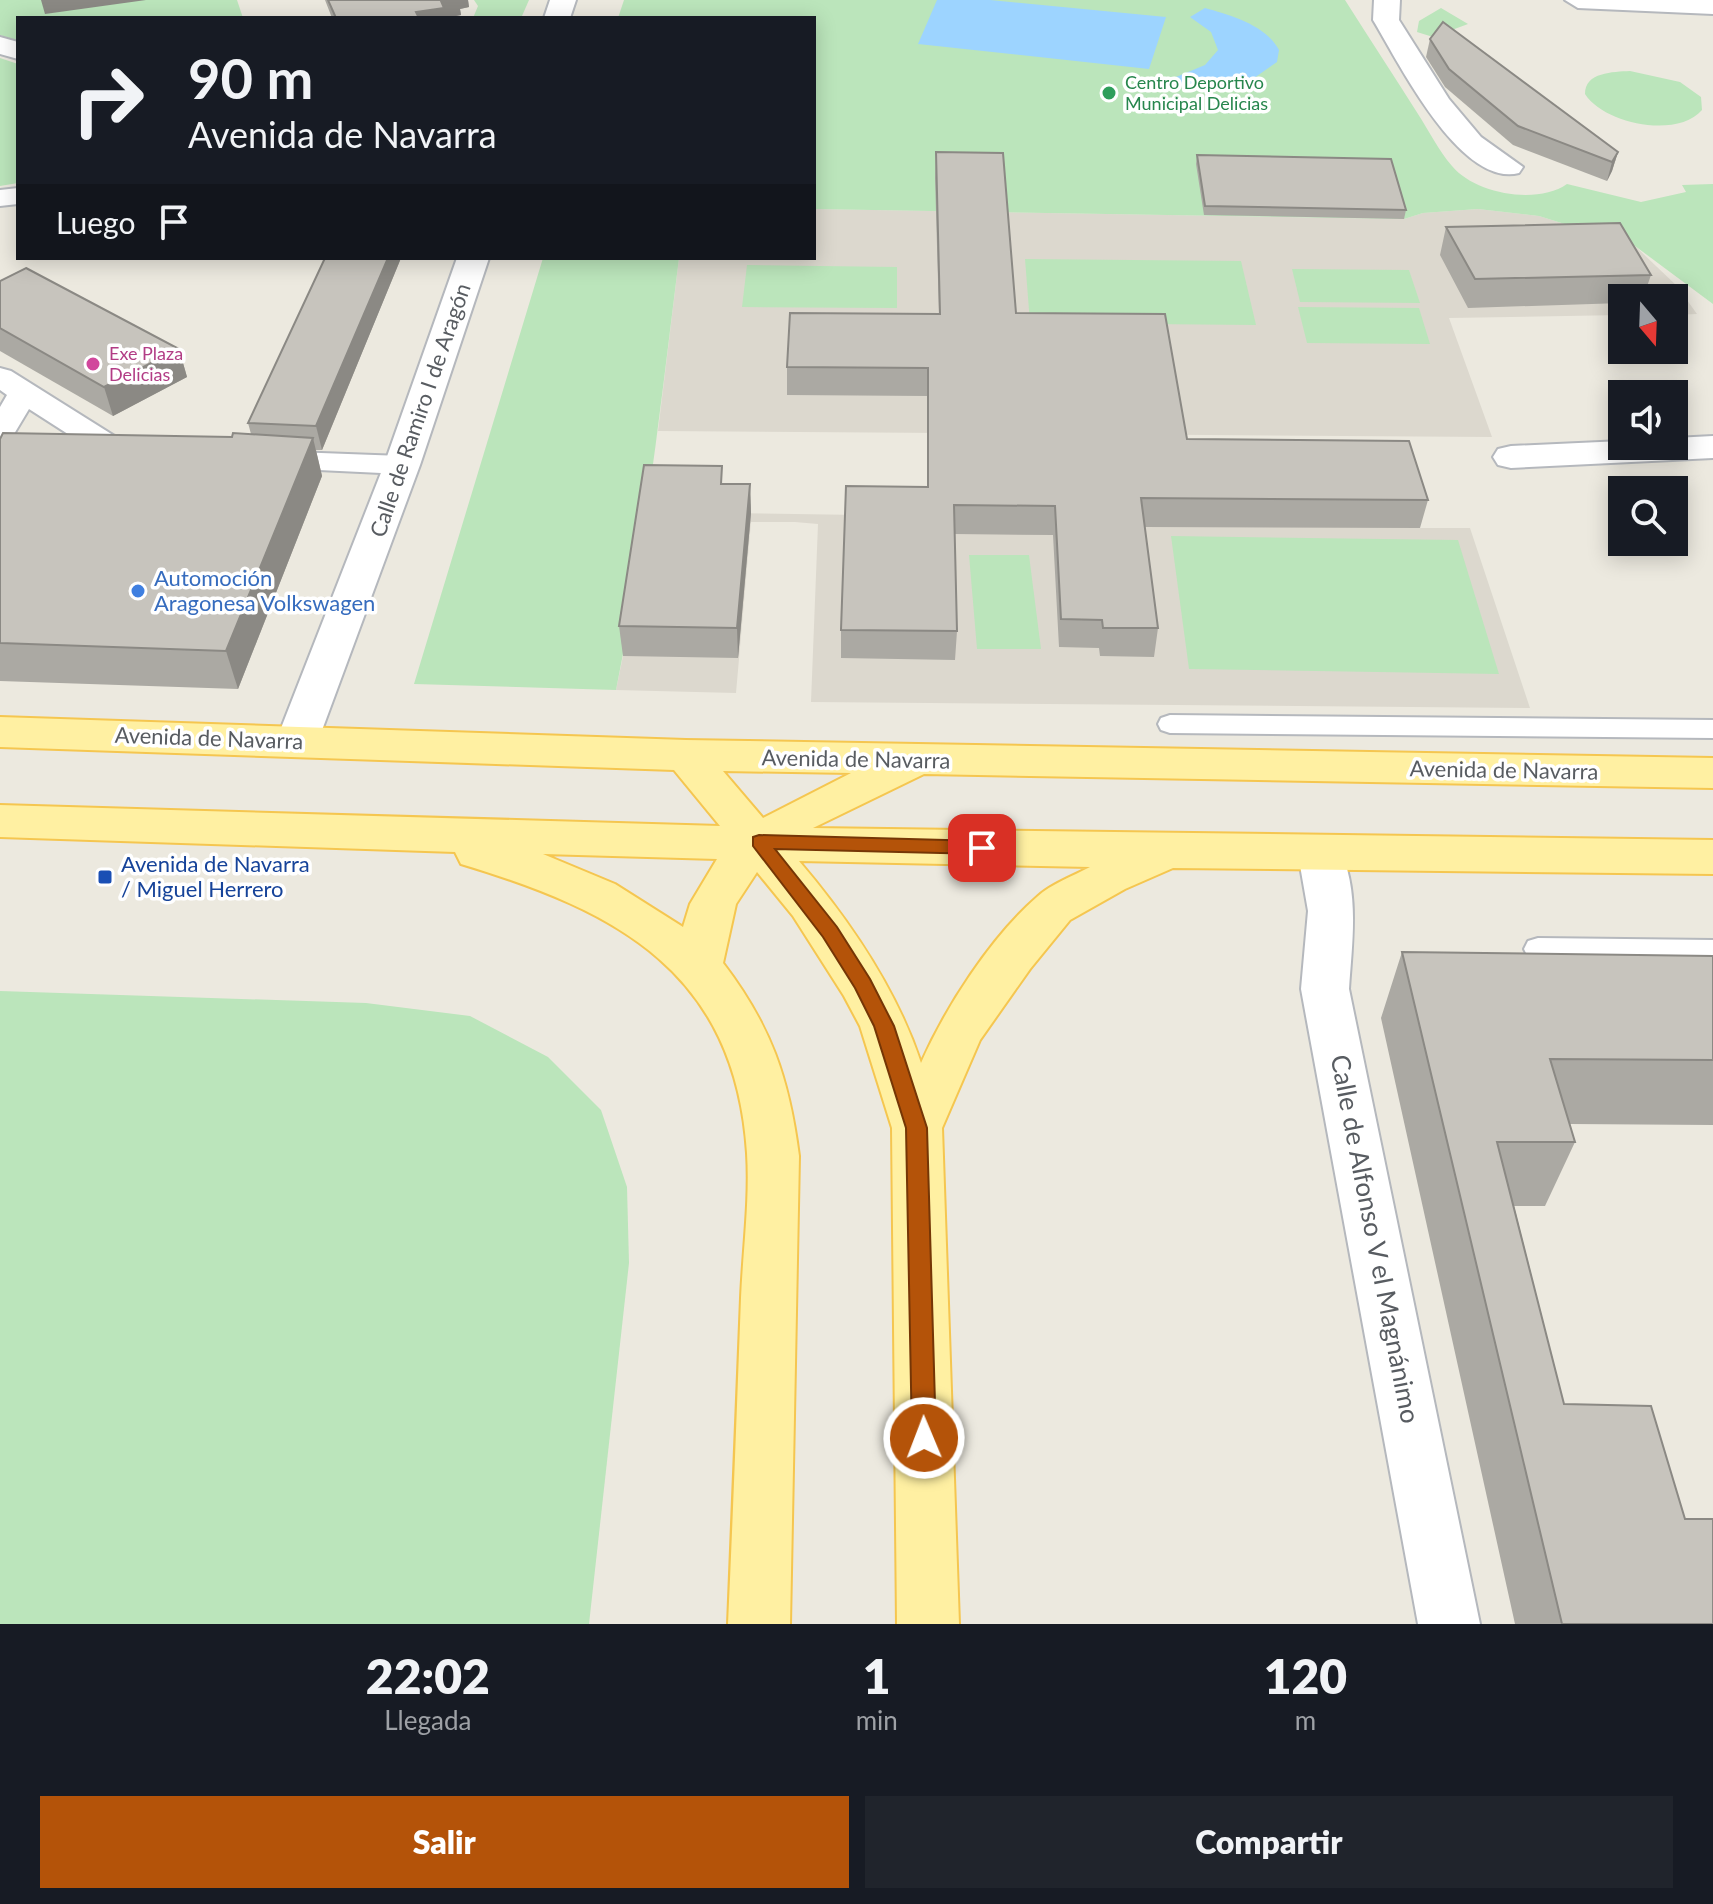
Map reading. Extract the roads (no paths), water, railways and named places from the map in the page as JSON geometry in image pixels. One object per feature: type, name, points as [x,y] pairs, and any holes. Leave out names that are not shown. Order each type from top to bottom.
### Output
[{"type":"main road","name":"Avenida de Navarra","points":[[0,732],[686,755],[1713,773]]},
{"type":"main road","points":[[686,755],[830,932],[863,985],[884,1026],[917,1128],[928,1624]]},
{"type":"main road","points":[[698,970],[713,903],[729,874],[759,842],[827,803],[918,760]]},
{"type":"main road","points":[[0,821],[404,835],[1171,852],[1713,857]]},
{"type":"main road","points":[[404,835],[549,872],[598,892],[657,933],[698,970],[731,1010],[751,1048],[767,1104],[773,1156],[759,1624]]},
{"type":"main road","points":[[917,1128],[960,1031],[1013,956],[1054,908],[1109,877],[1171,852]]},
{"type":"street","points":[[1387,0],[1386,20],[1454,122],[1490,161],[1508,167]]},
{"type":"street","points":[[1578,0],[1713,6]]},
{"type":"street","name":"Calle de Ramiro I de Aragón","points":[[297,741],[402,465],[472,260]]},
{"type":"street","points":[[0,432],[12,385],[136,455],[30,450]]},
{"type":"street","points":[[1511,457],[1713,447]]},
{"type":"street","points":[[242,459],[402,465]]},
{"type":"street","name":"Calle de Alfonso V el Magnánimo","points":[[1320,854],[1331,911],[1325,989],[1449,1624]]},
{"type":"lane","points":[[1170,724],[1713,729]]},
{"type":"lane","points":[[1538,949],[1713,951]]},
{"type":"water","points":[[937,0],[990,0],[1166,17],[1149,69],[918,44]]},
{"type":"water","points":[[1205,8],[1246,22],[1265,34],[1279,50],[1277,62],[1254,78],[1185,91],[1176,77],[1205,65],[1218,50],[1211,32],[1190,17]]},
{"type":"place","name":"Centro Deportivo Municipal Delicias","points":[[1109,93]]},
{"type":"place","name":"Exe Plaza Delicias","points":[[93,364]]},
{"type":"place","name":"Automoción Aragonesa Volkswagen","points":[[138,591]]},
{"type":"place","name":"Avenida de Navarra / Miguel Herrero","points":[[105,877]]}]
